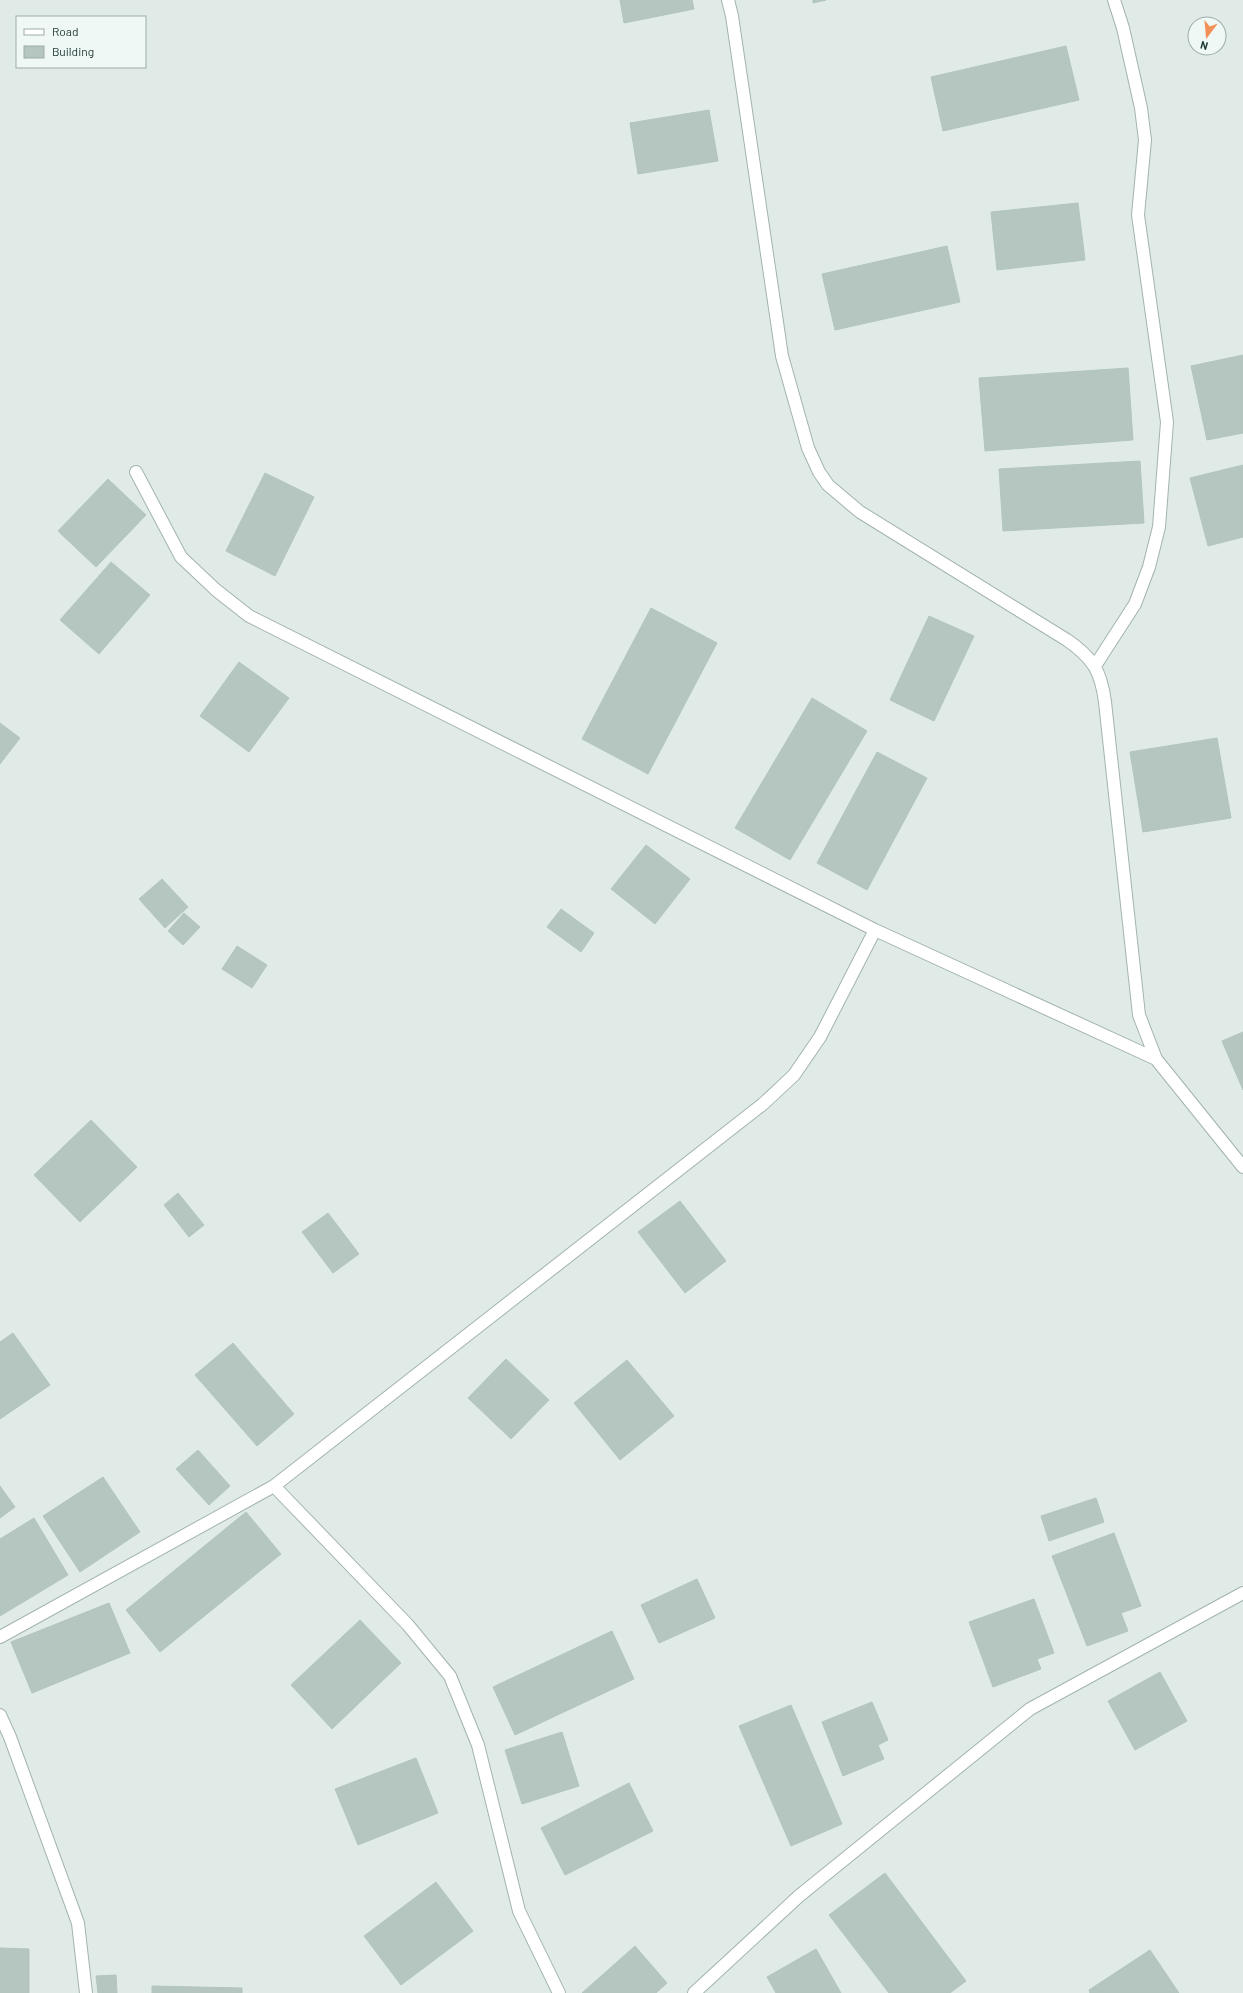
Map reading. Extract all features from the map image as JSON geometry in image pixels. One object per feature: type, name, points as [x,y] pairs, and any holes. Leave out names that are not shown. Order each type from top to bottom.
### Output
[{"type":"street","points":[[728,0],[732,16],[782,356],[808,448],[819,472],[828,485],[860,512],[1067,640],[1084,652],[1095,666],[1103,684],[1139,1015],[1156,1059],[1243,1167]]},
{"type":"street","points":[[1095,666],[1136,604],[1149,566],[1159,527],[1167,422],[1138,215],[1145,140],[1141,108],[1123,28],[1114,0]]},
{"type":"street","points":[[136,472],[181,557],[216,590],[249,616],[875,930],[1156,1059]]},
{"type":"street","points":[[0,1637],[274,1486],[763,1104],[794,1076],[820,1037],[875,930]]},
{"type":"street","points":[[274,1486],[408,1625],[450,1676],[478,1746],[519,1911],[559,1993]]},
{"type":"street","points":[[694,1993],[799,1896],[1030,1709],[1243,1593]]},
{"type":"street","points":[[0,1715],[5,1738],[78,1923],[86,1993]]},
{"type":"building","points":[[620,0],[692,0],[694,9],[624,23]]},
{"type":"building","points":[[813,0],[826,0],[813,3]]},
{"type":"building","points":[[1066,46],[1079,100],[943,131],[931,77]]},
{"type":"building","points":[[709,110],[718,161],[638,174],[630,123]]},
{"type":"building","points":[[1078,203],[1085,260],[997,270],[991,212]]},
{"type":"building","points":[[947,246],[960,302],[835,330],[822,274]]},
{"type":"building","points":[[1243,355],[1243,433],[1207,440],[1191,366]]},
{"type":"building","points":[[1128,368],[1133,440],[985,451],[979,378]]},
{"type":"building","points":[[1140,461],[1144,523],[1003,531],[999,469]]},
{"type":"building","points":[[1243,465],[1243,537],[1208,546],[1190,478]]},
{"type":"building","points":[[265,473],[314,497],[275,576],[226,551]]},
{"type":"building","points":[[108,479],[146,515],[96,567],[58,531]]},
{"type":"building","points":[[111,562],[150,595],[99,654],[60,620]]},
{"type":"building","points":[[651,608],[717,643],[648,774],[582,739]]},
{"type":"building","points":[[929,616],[974,636],[934,721],[890,700]]},
{"type":"building","points":[[239,662],[289,698],[249,752],[200,716]]},
{"type":"building","points":[[812,698],[867,731],[790,860],[735,828]]},
{"type":"building","points":[[0,723],[20,738],[0,764]]},
{"type":"building","points":[[1217,738],[1231,818],[1143,832],[1130,752]]},
{"type":"building","points":[[877,752],[927,778],[867,890],[817,863]]},
{"type":"building","points":[[646,845],[690,879],[655,924],[611,889]]},
{"type":"building","points":[[162,879],[188,907],[165,928],[139,899]]},
{"type":"building","points":[[561,909],[594,933],[581,952],[547,927]]},
{"type":"building","points":[[184,913],[200,927],[183,945],[168,931]]},
{"type":"building","points":[[237,946],[267,965],[252,988],[222,969]]},
{"type":"building","points":[[1243,1032],[1243,1090],[1222,1041]]},
{"type":"building","points":[[91,1120],[137,1167],[80,1222],[34,1175]]},
{"type":"building","points":[[178,1193],[204,1225],[189,1237],[164,1205]]},
{"type":"building","points":[[680,1201],[726,1261],[685,1293],[638,1232]]},
{"type":"building","points":[[328,1213],[359,1254],[333,1273],[302,1232]]},
{"type":"building","points":[[13,1333],[50,1385],[0,1419],[0,1342]]},
{"type":"building","points":[[233,1343],[294,1414],[257,1446],[195,1375]]},
{"type":"building","points":[[506,1359],[549,1400],[511,1439],[468,1398]]},
{"type":"building","points":[[627,1360],[674,1416],[620,1460],[574,1403]]},
{"type":"building","points":[[198,1450],[230,1486],[209,1505],[176,1469]]},
{"type":"building","points":[[103,1477],[140,1532],[80,1572],[43,1516]]},
{"type":"building","points":[[0,1486],[15,1507],[0,1518]]},
{"type":"building","points":[[1096,1498],[1104,1522],[1049,1541],[1041,1516]]},
{"type":"building","points":[[246,1512],[281,1554],[160,1652],[126,1610]]},
{"type":"building","points":[[34,1518],[68,1575],[0,1616],[0,1539]]},
{"type":"building","points":[[1114,1533],[1141,1606],[1121,1613],[1128,1631],[1087,1646],[1052,1556]]},
{"type":"building","points":[[697,1579],[715,1618],[659,1643],[641,1605]]},
{"type":"building","points":[[1034,1599],[1054,1653],[1037,1659],[1041,1669],[993,1687],[969,1622]]},
{"type":"building","points":[[109,1603],[130,1653],[32,1693],[11,1642]]},
{"type":"building","points":[[360,1620],[401,1663],[332,1729],[291,1685]]},
{"type":"building","points":[[612,1631],[634,1679],[515,1735],[493,1687]]},
{"type":"building","points":[[1160,1672],[1187,1721],[1135,1750],[1108,1701]]},
{"type":"building","points":[[872,1702],[888,1740],[878,1745],[884,1759],[843,1776],[822,1722]]},
{"type":"building","points":[[791,1705],[842,1824],[791,1846],[739,1726]]},
{"type":"building","points":[[562,1732],[579,1786],[522,1804],[505,1750]]},
{"type":"building","points":[[416,1758],[438,1813],[358,1845],[335,1789]]},
{"type":"building","points":[[629,1783],[653,1831],[565,1875],[541,1828]]},
{"type":"building","points":[[885,1873],[966,1981],[950,1993],[889,1993],[829,1915]]},
{"type":"building","points":[[436,1882],[473,1931],[401,1985],[364,1936]]},
{"type":"building","points":[[635,1946],[667,1983],[656,1993],[582,1993]]},
{"type":"building","points":[[0,1948],[29,1949],[29,1993],[0,1993]]},
{"type":"building","points":[[816,1949],[841,1993],[776,1993],[767,1977]]},
{"type":"building","points":[[1150,1950],[1179,1993],[1090,1993],[1089,1990]]},
{"type":"building","points":[[116,1975],[117,1993],[98,1993],[96,1976]]},
{"type":"building","points":[[152,1986],[242,1988],[242,1993],[152,1993]]}]
